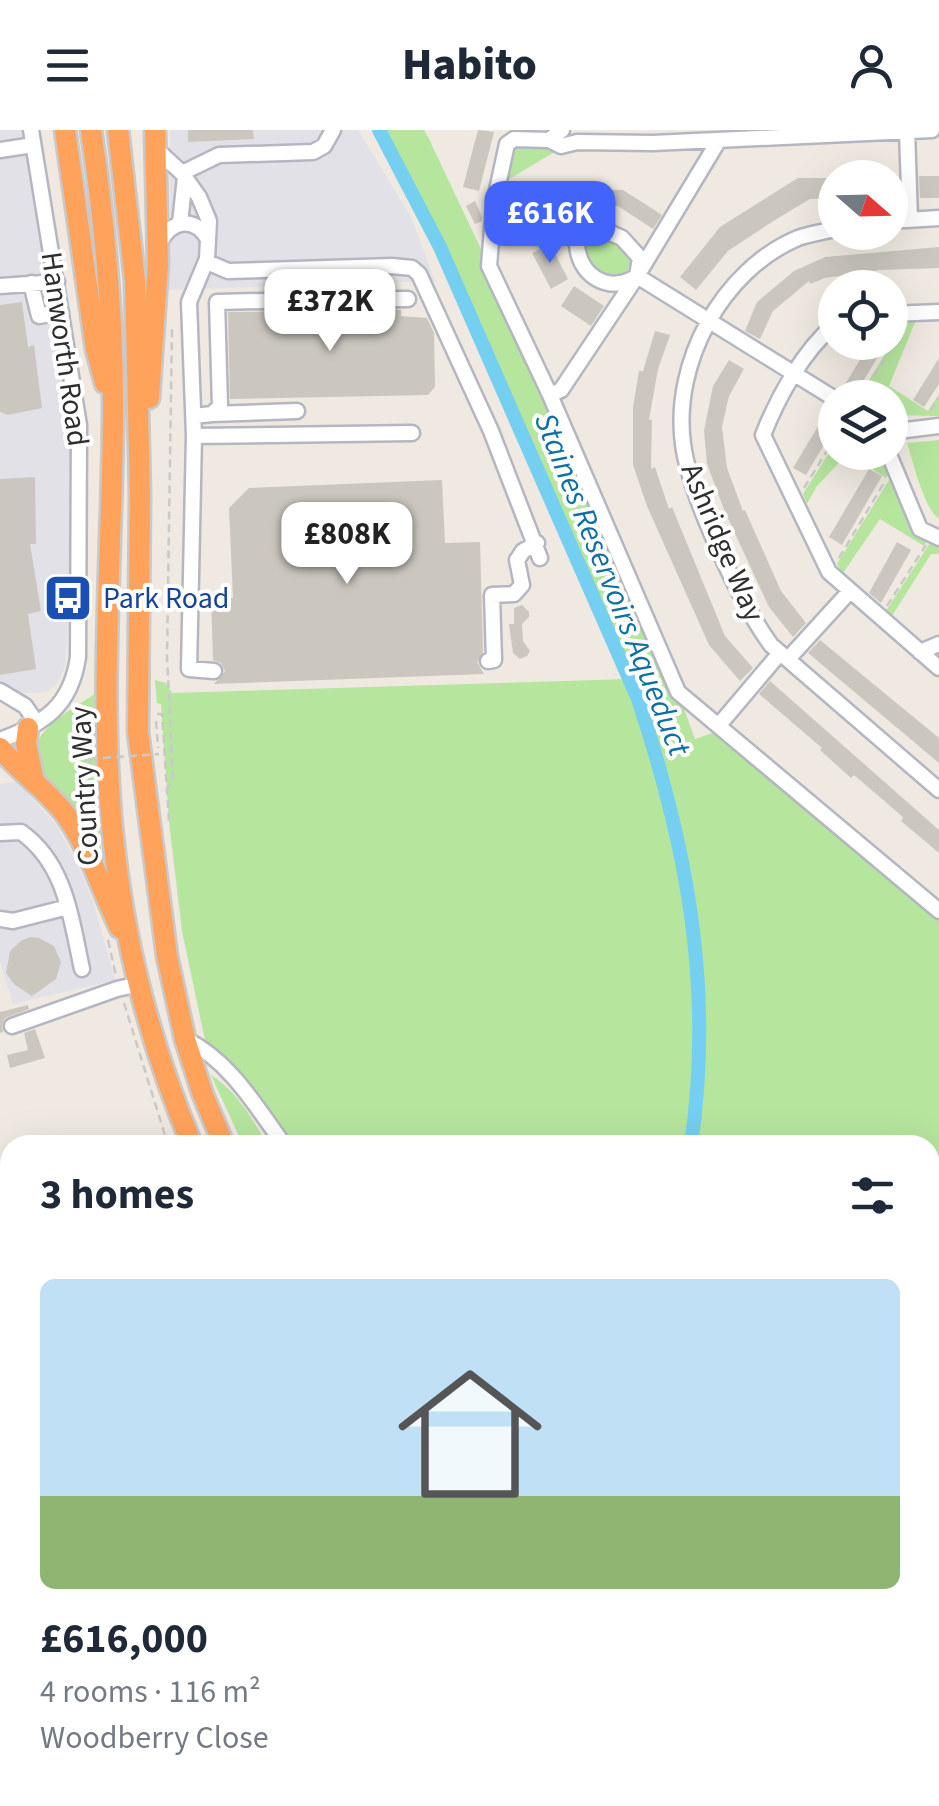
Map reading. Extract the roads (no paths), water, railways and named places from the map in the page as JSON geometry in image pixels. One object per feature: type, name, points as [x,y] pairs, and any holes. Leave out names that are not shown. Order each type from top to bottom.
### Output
[{"type":"highway","points":[[65,130],[96,349],[114,414]]},
{"type":"highway","points":[[91,130],[108,262],[114,414]]},
{"type":"highway","points":[[118,130],[135,282],[140,494]]},
{"type":"highway","points":[[140,494],[156,320],[156,140]]},
{"type":"highway","name":"Country Way","points":[[114,414],[108,733],[113,836],[130,948],[129,986],[188,1135]]},
{"type":"highway","name":"Country Way","points":[[140,494],[138,732],[158,900],[185,1039],[220,1135]]},
{"type":"highway","points":[[17,775],[32,726]]},
{"type":"highway","points":[[0,748],[17,775],[65,814],[88,854],[130,948]]},
{"type":"street","points":[[184,175],[219,155],[313,152],[324,146],[332,130]]},
{"type":"street","points":[[549,140],[562,130]]},
{"type":"street","points":[[932,130],[577,142],[561,146],[549,140],[509,136],[496,192],[489,266],[550,395],[678,692],[939,911]]},
{"type":"street","points":[[908,131],[910,219],[939,218]]},
{"type":"street","points":[[0,150],[32,137]]},
{"type":"street","name":"Hanworth Road","points":[[32,137],[79,424],[80,470],[75,676],[60,704],[32,726]]},
{"type":"street","points":[[156,140],[184,175],[208,220],[207,262],[189,302],[194,416],[190,669],[214,671]]},
{"type":"street","points":[[550,395],[561,390],[637,276],[719,140]]},
{"type":"street","points":[[180,222],[184,175]]},
{"type":"street","points":[[158,246],[167,229],[180,222],[196,226],[208,239]]},
{"type":"street","points":[[597,227],[622,238],[640,258],[637,276],[614,286],[593,276],[579,261],[577,241],[588,229],[597,227]]},
{"type":"street","name":"Ashridge Way","points":[[818,233],[798,238],[760,261],[726,293],[694,356],[681,406],[682,442],[690,478],[752,618],[784,656],[939,790]]},
{"type":"street","points":[[207,262],[228,271],[392,266],[412,268],[419,274],[492,432],[539,551],[523,551],[517,560],[522,585],[514,594],[492,594],[494,660],[488,660]]},
{"type":"street","points":[[305,268],[305,300]]},
{"type":"street","points":[[637,276],[818,389]]},
{"type":"street","points":[[0,286],[57,282]]},
{"type":"street","points":[[31,284],[39,316],[62,312]]},
{"type":"street","points":[[212,414],[220,406],[217,302],[408,300]]},
{"type":"street","points":[[908,313],[939,312]]},
{"type":"street","points":[[818,340],[763,435],[830,573],[939,668]]},
{"type":"street","points":[[194,416],[297,410]]},
{"type":"street","points":[[194,436],[412,432]]},
{"type":"street","points":[[895,470],[920,529],[935,537]]},
{"type":"street","points":[[719,724],[850,591]]},
{"type":"street","points":[[920,652],[939,644]]},
{"type":"street","points":[[0,691],[25,706],[32,726],[0,740]]},
{"type":"street","points":[[0,833],[21,832],[45,854],[57,874],[68,907],[82,969]]},
{"type":"street","points":[[0,919],[14,921],[68,907]]},
{"type":"street","points":[[12,1026],[129,986]]},
{"type":"street","points":[[185,1039],[207,1050],[225,1068],[276,1135]]},
{"type":"waterway","name":"Staines Reservoirs Aqueduct","points":[[379,130],[440,247],[638,699],[670,809],[692,919],[699,1030],[692,1135]]},
{"type":"place","name":"Park Road","points":[[68,598]]}]
